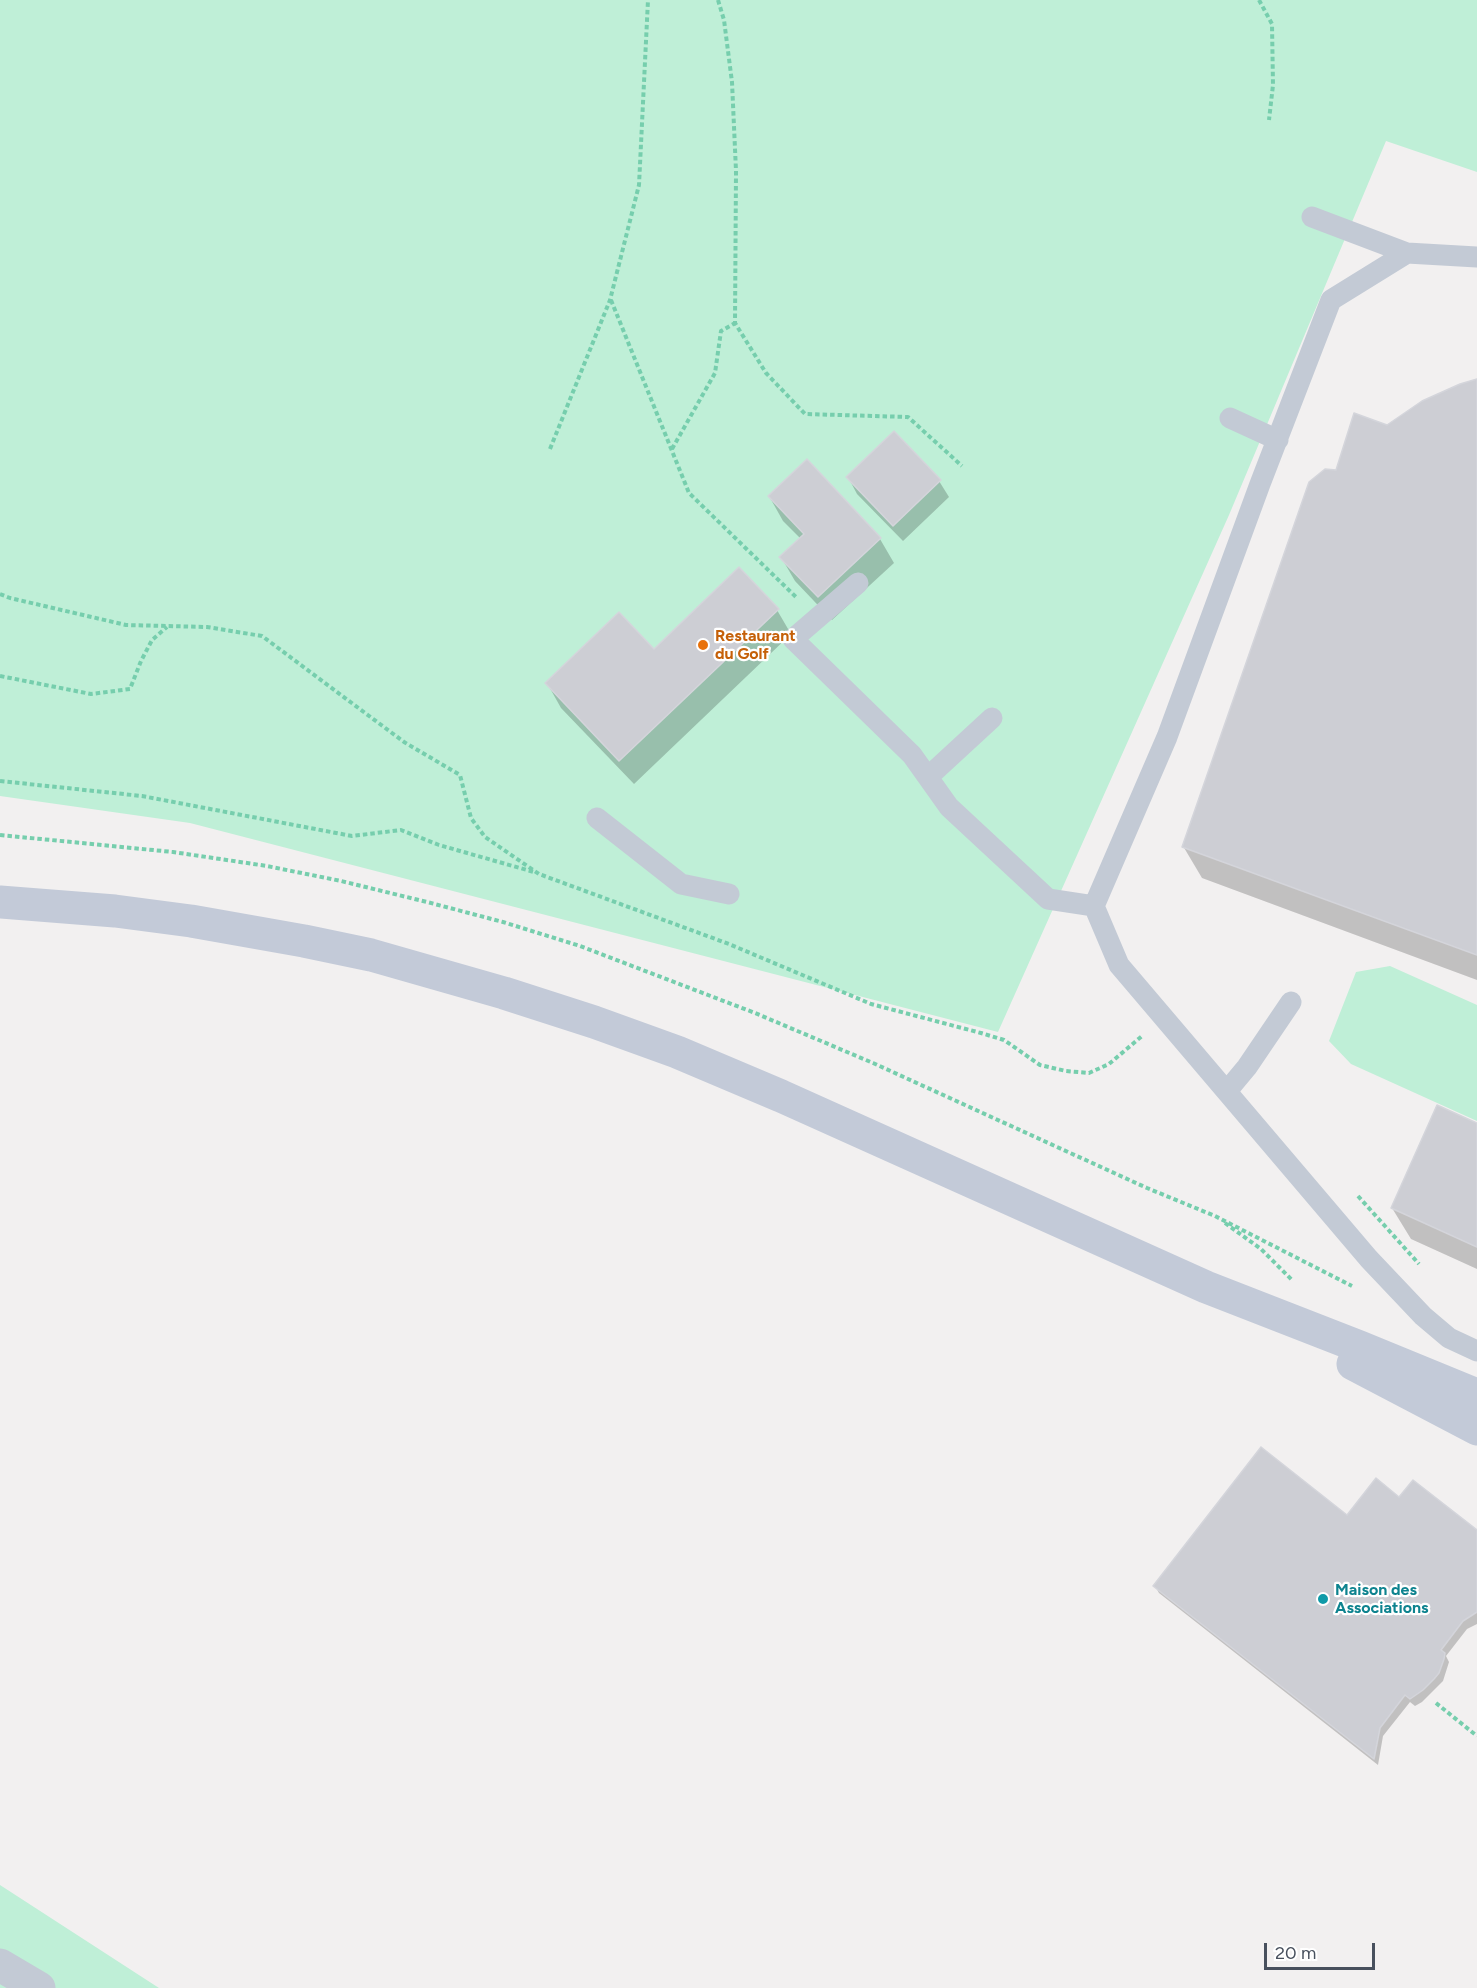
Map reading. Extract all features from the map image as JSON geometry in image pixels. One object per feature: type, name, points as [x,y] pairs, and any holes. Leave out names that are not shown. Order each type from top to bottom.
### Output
[{"type":"main road","points":[[0,902],[126,913],[244,929],[371,955],[504,993],[677,1052],[782,1096],[1206,1287],[1477,1395]]},
{"type":"main road","points":[[1206,1287],[1477,1429]]},
{"type":"street","points":[[0,1965],[39,1988]]},
{"type":"lane","points":[[1312,217],[1407,253],[1477,257]]},
{"type":"lane","points":[[1407,253],[1331,300],[1167,737],[1094,906],[1119,965],[1369,1258],[1423,1316],[1449,1338],[1477,1352]]},
{"type":"lane","points":[[1230,418],[1278,440]]},
{"type":"lane","points":[[858,583],[793,639],[912,755],[949,807],[1048,899],[1094,906]]},
{"type":"lane","points":[[928,777],[992,718]]},
{"type":"lane","points":[[597,818],[681,884],[729,894]]},
{"type":"lane","points":[[1227,1091],[1247,1068],[1291,1002]]},
{"type":"path","points":[[550,449],[610,300],[639,185],[648,0]]},
{"type":"path","points":[[718,0],[724,20],[732,82],[736,171],[735,323],[766,373],[805,414],[908,417],[962,466]]},
{"type":"path","points":[[1259,0],[1272,24],[1273,85],[1269,120]]},
{"type":"path","points":[[610,300],[689,493],[818,617]]},
{"type":"path","points":[[672,449],[715,373],[721,331],[735,323]]},
{"type":"path","points":[[0,676],[91,694],[130,689],[152,640],[168,626]]},
{"type":"path","points":[[0,781],[142,796],[352,836],[401,830],[439,845],[539,874]]},
{"type":"path","points":[[0,835],[173,852],[288,870],[492,919],[580,946],[755,1013],[873,1064],[1147,1188],[1215,1216],[1354,1287]]},
{"type":"path","points":[[1436,1703],[1477,1736]]},
{"type":"green space","points":[[0,0],[1477,0],[1477,172],[1386,141],[1229,515],[998,1032],[190,823],[0,796]]},
{"type":"green space","points":[[1390,966],[1477,1005],[1477,1121],[1351,1064],[1329,1041],[1356,972]]},
{"type":"green space","points":[[0,1885],[159,1988],[0,1988]]},
{"type":"building","points":[[1477,379],[1477,955],[1182,847],[1309,482],[1325,469],[1336,470],[1354,413],[1387,425],[1422,401]]},
{"type":"building","points":[[894,431],[941,480],[893,526],[846,477]]},
{"type":"building","points":[[807,459],[881,538],[818,597],[779,557],[804,534],[768,496]]},
{"type":"building","points":[[739,567],[779,609],[619,761],[545,683],[619,612],[654,649]]},
{"type":"building","points":[[1437,1105],[1477,1123],[1477,1247],[1391,1208]]},
{"type":"building","name":"Maison des Associations","points":[[1261,1447],[1347,1515],[1376,1478],[1399,1497],[1413,1480],[1477,1530],[1477,1612],[1463,1621],[1441,1650],[1445,1653],[1444,1659],[1434,1679],[1410,1699],[1405,1695],[1380,1728],[1374,1759],[1153,1586]]},
{"type":"place","name":"Restaurant du Golf","points":[[703,645]]},
{"type":"place","name":"Maison des Associations","points":[[1323,1599]]}]
